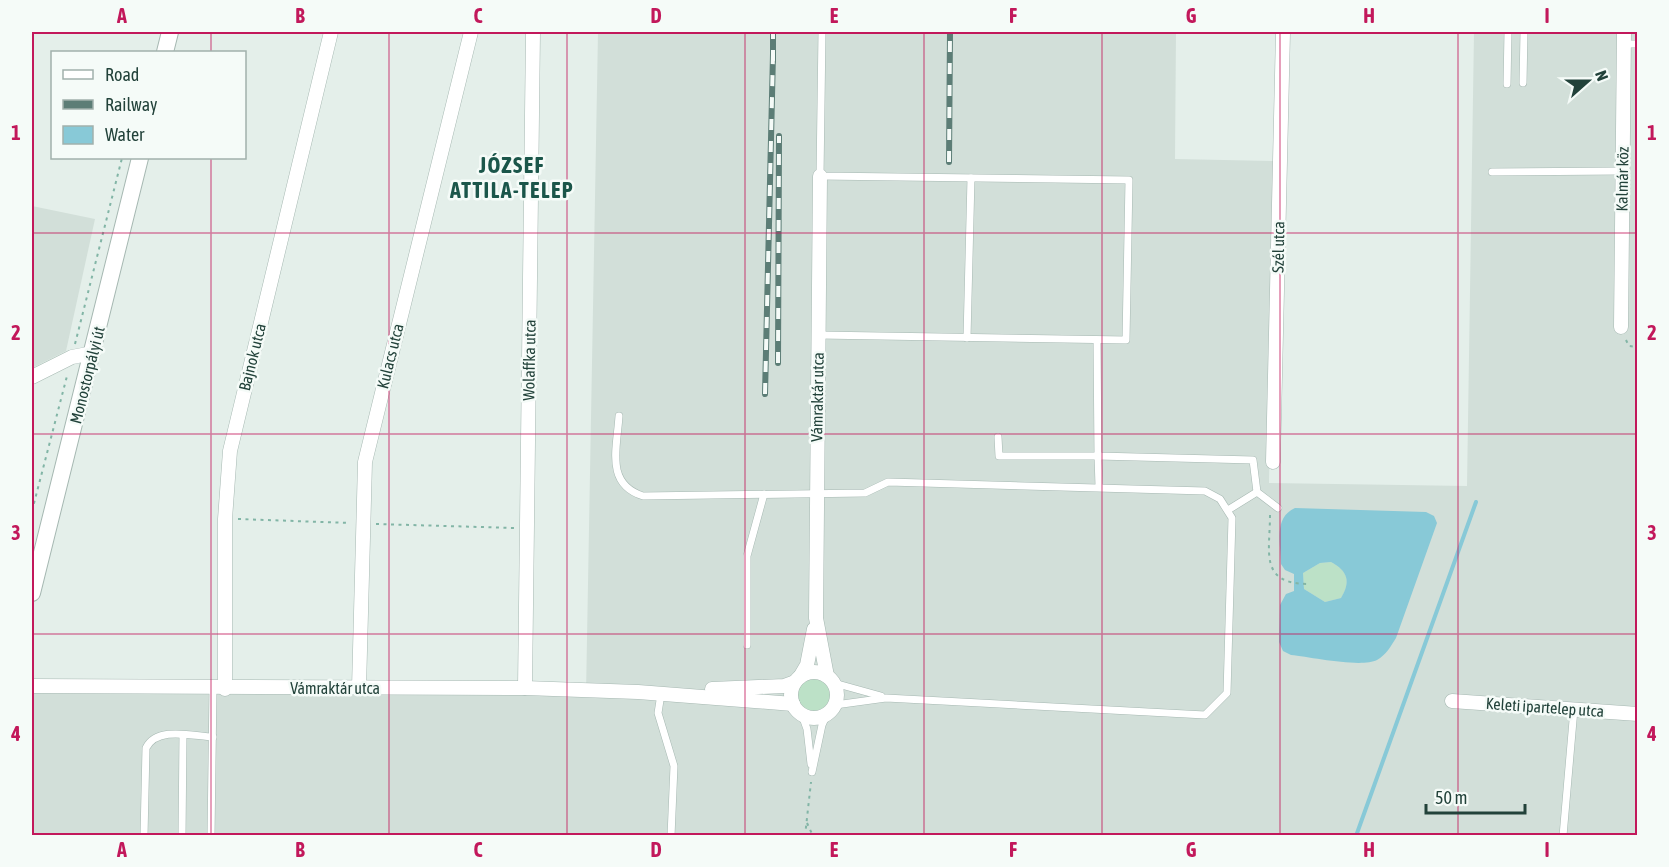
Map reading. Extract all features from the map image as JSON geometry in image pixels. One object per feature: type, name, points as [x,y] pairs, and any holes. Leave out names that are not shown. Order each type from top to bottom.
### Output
[{"type":"street","points":[[165,51],[170,32]]},
{"type":"street","name":"Bajnok utca","points":[[219,689],[225,519],[230,451],[331,32]]},
{"type":"street","name":"Kulacs utca","points":[[359,688],[365,462],[368,443],[471,32]]},
{"type":"street","name":"Wolaffka utca","points":[[525,688],[533,32]]},
{"type":"street","name":"Szél utca","points":[[1273,462],[1283,32]]},
{"type":"street","name":"Kalmár köz","points":[[1621,327],[1622,171],[1629,40]]},
{"type":"street","name":"Monostorpályi út","points":[[32,593],[140,159]]},
{"type":"street","name":"Vámraktár utca","points":[[638,692],[784,686],[797,680],[807,665],[816,618],[820,176]]},
{"type":"street","points":[[32,377],[72,357],[93,353]]},
{"type":"street","name":"Vámraktár utca","points":[[816,618],[830,680]]},
{"type":"street","points":[[818,672],[830,680],[837,690],[831,710],[817,718],[802,715],[793,704],[792,689],[797,680],[818,672]]},
{"type":"street","name":"Vámraktár utca","points":[[32,686],[219,689],[525,688],[661,693],[793,704]]},
{"type":"street","name":"Keleti ipartelep utca","points":[[1452,701],[1638,714]]},
{"type":"lane","points":[[819,335],[1126,340],[1128,180],[820,176],[822,32]]},
{"type":"lane","points":[[1507,84],[1508,32]]},
{"type":"lane","points":[[1523,83],[1524,32]]},
{"type":"lane","points":[[1492,172],[1622,171]]},
{"type":"lane","points":[[967,338],[971,178]]},
{"type":"lane","points":[[1097,340],[1099,486]]},
{"type":"lane","points":[[619,416],[616,467],[620,482],[630,492],[643,496],[865,493],[888,482],[1099,486],[1205,491],[1220,499],[1232,518],[1227,693],[1205,715],[886,698],[830,680]]},
{"type":"lane","points":[[998,437],[999,456],[1253,460],[1257,492],[1278,508]]},
{"type":"lane","points":[[1228,510],[1257,492]]},
{"type":"lane","points":[[747,645],[747,556],[764,494]]},
{"type":"lane","points":[[211,836],[213,737],[219,689]]},
{"type":"lane","points":[[661,693],[658,713],[674,766],[671,836]]},
{"type":"lane","points":[[812,772],[816,749],[831,710],[886,698]]},
{"type":"lane","points":[[1563,836],[1574,709]]},
{"type":"lane","points":[[802,715],[807,729],[812,772]]},
{"type":"lane","points":[[182,836],[183,735]]},
{"type":"lane","points":[[144,836],[146,748],[158,736],[213,737]]},
{"type":"path","points":[[32,511],[122,159]]},
{"type":"path","points":[[1271,503],[1269,566],[1278,578],[1289,584],[1307,584]]},
{"type":"path","points":[[805,836],[812,772]]},
{"type":"path","points":[[806,820],[813,836]]},
{"type":"shaded area","points":[[598,32],[1176,32],[1175,159],[1275,161],[1269,483],[1467,486],[1474,32],[1637,32],[1637,835],[32,836],[32,690],[586,694]]},
{"type":"shaded area","points":[[32,206],[95,219],[66,351],[32,368]]},
{"type":"green space","points":[[1331,562],[1341,569],[1347,582],[1341,598],[1325,602],[1304,589],[1303,573],[1320,563]]},
{"type":"green space","points":[[814,679],[825,684],[830,695],[825,706],[814,711],[803,706],[798,695],[803,684]]},
{"type":"water","points":[[1295,508],[1426,512],[1434,516],[1437,523],[1396,638],[1386,653],[1377,660],[1360,663],[1348,662],[1291,655],[1283,651],[1279,642],[1280,605],[1286,594],[1294,591],[1294,574],[1285,570],[1281,564],[1280,532],[1288,512]],"holes":[[[1331,562],[1344,573],[1347,582],[1341,598],[1325,602],[1304,589],[1303,573],[1320,563]]]},
{"type":"waterway","points":[[1356,836],[1476,502]]},
{"type":"railway","points":[[773,32],[773,61]]},
{"type":"railway","points":[[949,162],[950,32]]},
{"type":"railway","points":[[765,394],[773,54]]},
{"type":"railway","points":[[778,363],[779,136]]},
{"type":"district","name":"JÓZSEF ATTILA-TELEP","points":[[512,178]]}]
